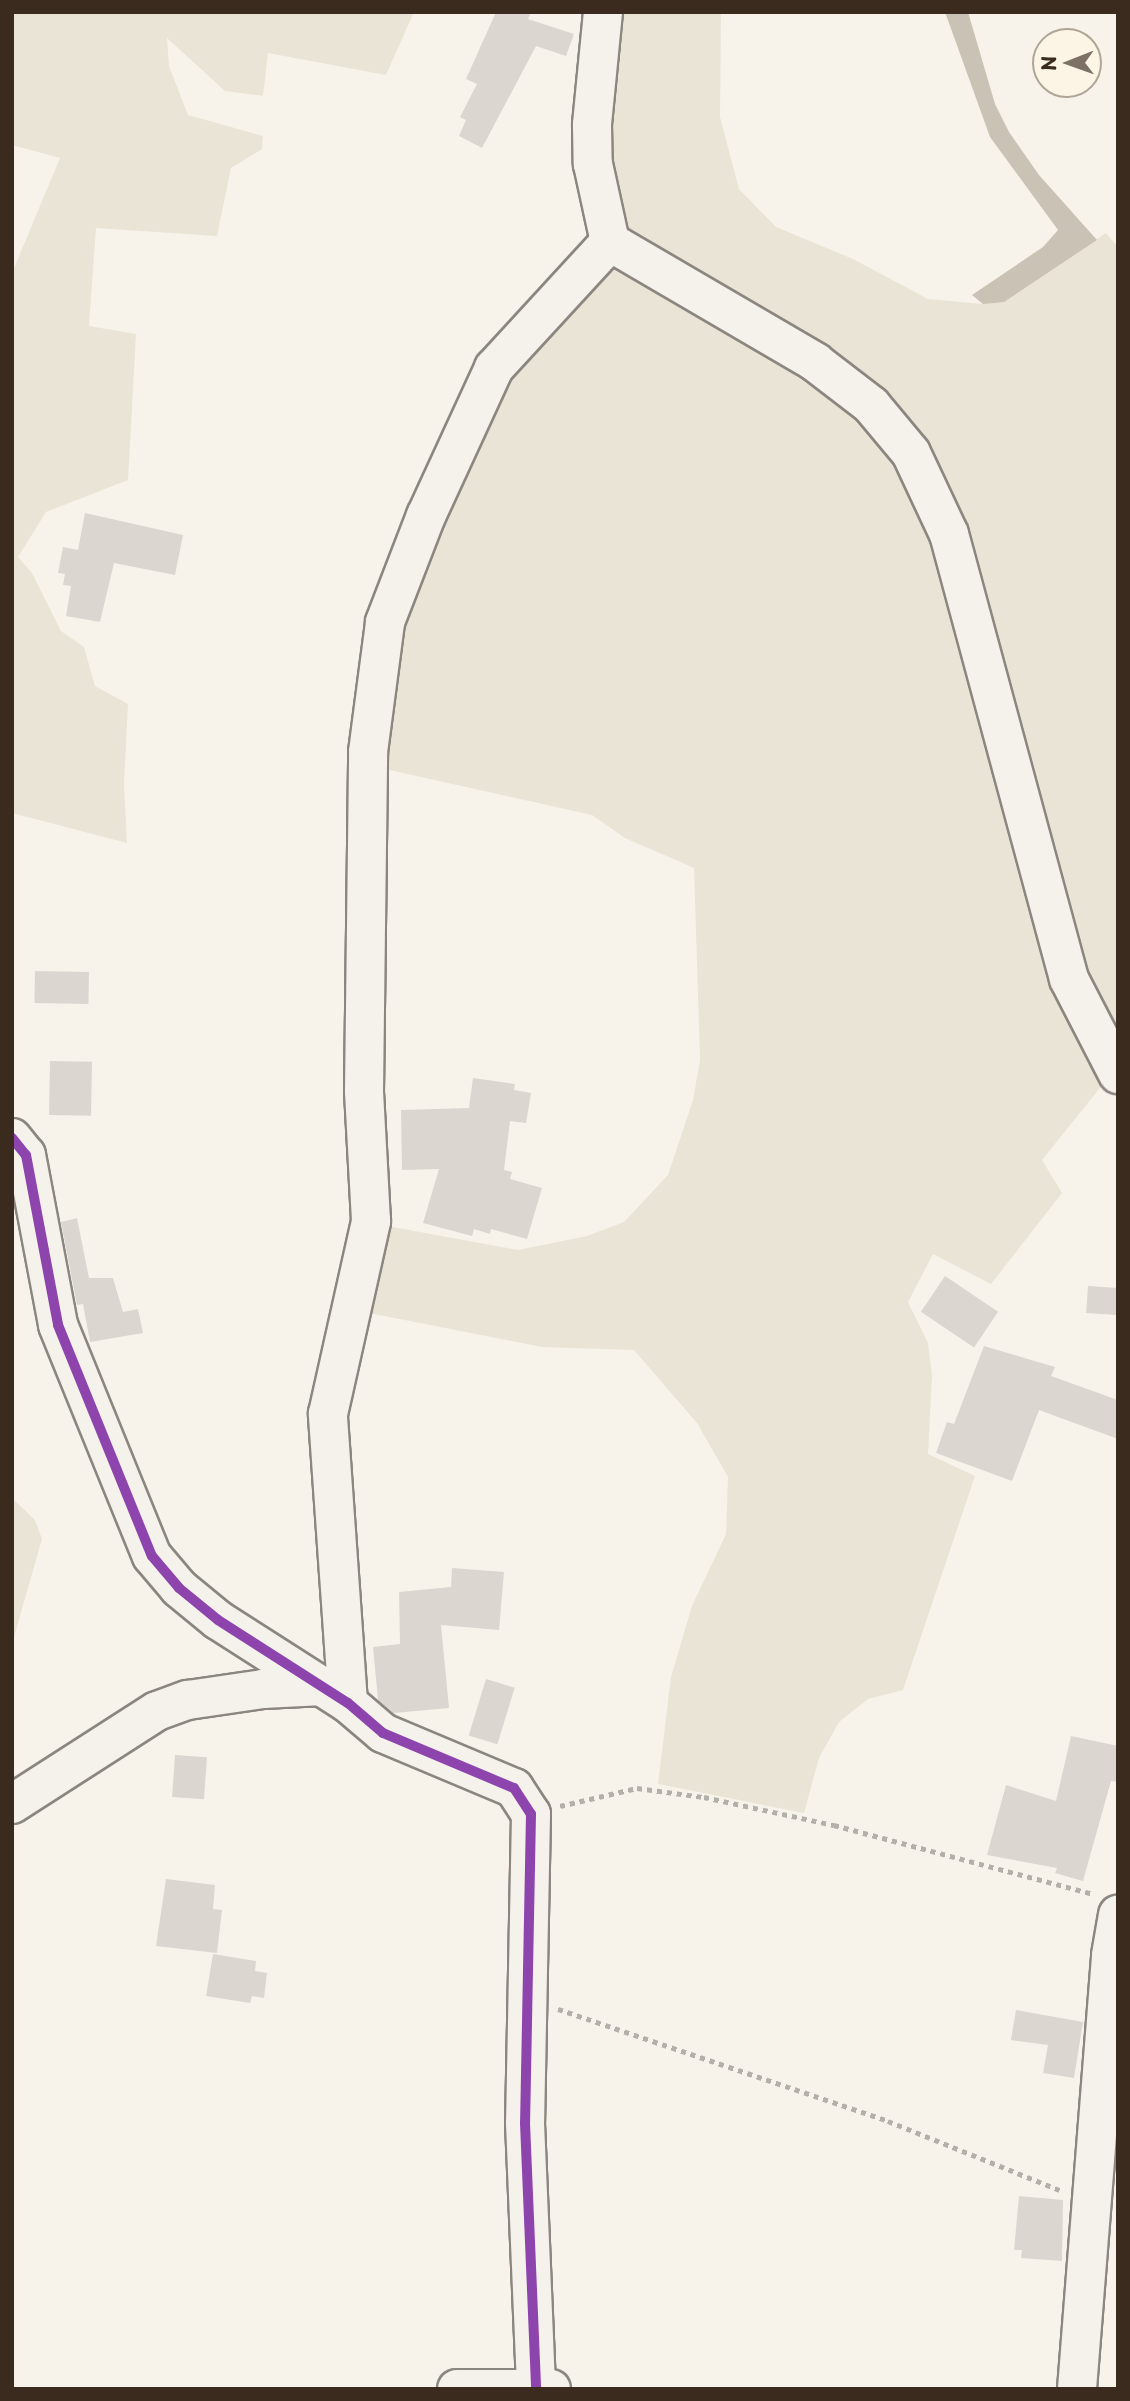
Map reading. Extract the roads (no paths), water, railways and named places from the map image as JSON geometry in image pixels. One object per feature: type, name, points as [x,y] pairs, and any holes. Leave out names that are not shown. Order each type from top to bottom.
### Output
[{"type":"street","points":[[603,12],[592,125],[593,164],[610,242],[815,362],[871,405],[911,453],[949,534],[1069,979],[1118,1074]]},
{"type":"street","points":[[336,1695],[328,1414],[371,1221],[363,1091],[368,752],[385,622],[426,516],[494,368],[610,242]]},
{"type":"street","points":[[12,1138],[26,1155],[58,1325],[152,1556],[179,1588],[219,1620],[336,1695],[383,1732],[514,1788],[531,1814],[524,2123],[544,2388],[457,2389]]},
{"type":"street","points":[[12,1804],[157,1711],[188,1700],[263,1689],[336,1695]]},
{"type":"street","points":[[1077,2389],[1094,2204],[1112,1906]]}]
